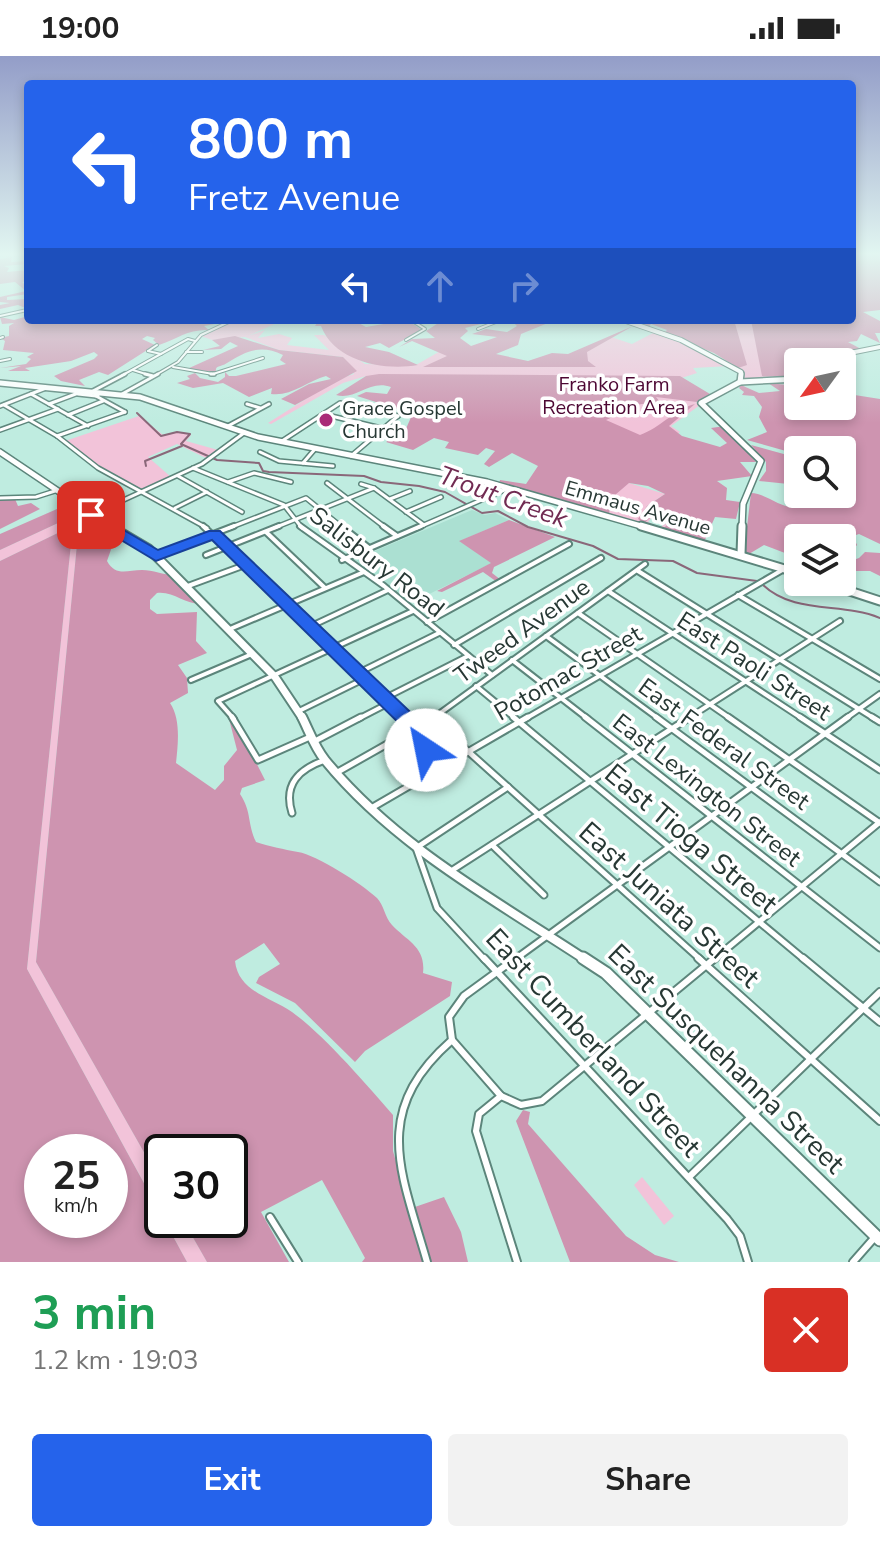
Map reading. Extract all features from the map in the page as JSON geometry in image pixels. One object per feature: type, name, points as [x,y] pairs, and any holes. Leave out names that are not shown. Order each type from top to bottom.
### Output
[{"type":"main road","points":[[633,324],[714,355],[742,373],[740,382]]},
{"type":"main road","points":[[856,352],[880,347]]},
{"type":"main road","points":[[741,554],[743,504],[761,461],[701,404],[712,394],[740,382],[784,380]]},
{"type":"main road","name":"Emmaus Avenue","points":[[0,383],[50,386],[147,399],[244,433],[509,488],[784,569]]},
{"type":"main road","name":"East Susquehanna Street","points":[[2,455],[156,556],[275,677],[299,711],[311,740],[325,760],[370,808],[416,848],[606,973],[878,1238]]},
{"type":"main road","points":[[856,593],[880,601]]},
{"type":"street","points":[[0,316],[24,311]]},
{"type":"street","points":[[122,394],[171,366],[195,341],[226,324]]},
{"type":"street","points":[[406,340],[424,328],[418,324]]},
{"type":"street","points":[[478,329],[491,324]]},
{"type":"street","points":[[57,436],[125,412],[96,394],[188,339],[195,341]]},
{"type":"street","points":[[157,345],[148,351],[161,354]]},
{"type":"street","points":[[186,352],[202,352]]},
{"type":"street","points":[[171,366],[213,374],[263,358]]},
{"type":"street","points":[[0,361],[10,359]]},
{"type":"street","points":[[142,373],[149,369]]},
{"type":"street","points":[[132,370],[153,376]]},
{"type":"street","points":[[2,406],[50,386]]},
{"type":"street","points":[[49,404],[79,392]]},
{"type":"street","points":[[31,394],[88,426]]},
{"type":"street","points":[[68,415],[104,401]]},
{"type":"street","points":[[282,441],[340,403],[398,416],[351,456]]},
{"type":"street","points":[[247,404],[260,408]]},
{"type":"street","points":[[226,427],[269,404]]},
{"type":"street","points":[[2,406],[57,436],[94,466],[175,508],[214,534],[417,730],[426,746],[423,778]]},
{"type":"street","points":[[0,430],[58,409]]},
{"type":"street","points":[[323,414],[381,428]]},
{"type":"street","points":[[91,515],[193,468],[244,433]]},
{"type":"street","points":[[303,463],[317,447]]},
{"type":"street","points":[[260,452],[277,460],[333,466]]},
{"type":"street","name":"Salisbury Road","points":[[193,468],[286,506],[292,521],[342,560],[365,572],[492,675]]},
{"type":"street","points":[[228,482],[254,473],[291,482]]},
{"type":"street","points":[[177,475],[242,512]]},
{"type":"street","points":[[327,483],[397,536]]},
{"type":"street","points":[[361,484],[374,488],[424,525]]},
{"type":"street","points":[[206,555],[374,488]]},
{"type":"street","points":[[342,560],[471,507],[509,488]]},
{"type":"street","points":[[0,498],[36,497],[55,491]]},
{"type":"street","points":[[389,499],[410,491]]},
{"type":"street","points":[[175,508],[207,492]]},
{"type":"street","points":[[406,512],[441,497]]},
{"type":"street","points":[[156,556],[306,498],[369,548]]},
{"type":"street","points":[[265,531],[325,588]]},
{"type":"street","points":[[427,622],[569,544]]},
{"type":"street","points":[[454,645],[601,558]]},
{"type":"street","name":"Tweed Avenue","points":[[336,773],[417,730],[645,564]]},
{"type":"street","points":[[186,587],[245,565]]},
{"type":"street","name":"Potomac Street","points":[[370,808],[784,569]]},
{"type":"street","points":[[637,570],[880,722]]},
{"type":"street","points":[[230,629],[365,572]]},
{"type":"street","points":[[309,627],[388,590]]},
{"type":"street","name":"East Paoli Street","points":[[608,591],[880,770]]},
{"type":"street","points":[[738,595],[880,679]]},
{"type":"street","points":[[413,611],[218,701],[242,728],[258,760],[311,740],[468,656]]},
{"type":"street","points":[[578,613],[789,760],[880,822],[585,1066],[535,1104],[513,1103],[501,1096],[452,1040],[448,1024],[454,1005],[548,934],[751,787],[789,760],[826,734],[880,694]]},
{"type":"street","points":[[451,871],[840,621]]},
{"type":"street","points":[[358,673],[439,633]]},
{"type":"street","name":"East Federal Street","points":[[546,636],[880,882]]},
{"type":"street","points":[[191,680],[253,653]]},
{"type":"street","name":"East Lexington Street","points":[[512,660],[880,948]]},
{"type":"street","points":[[299,711],[364,679]]},
{"type":"street","name":"East Tioga Street","points":[[476,686],[880,1022]]},
{"type":"street","name":"East Juniata Street","points":[[432,719],[880,1121]]},
{"type":"street","points":[[292,813],[287,800],[290,784],[301,771],[325,760]]},
{"type":"street","points":[[416,848],[508,787]]},
{"type":"street","points":[[492,845],[544,895]]},
{"type":"street","name":"East Cumberland Street","points":[[416,848],[437,908],[734,1227],[748,1262]]},
{"type":"street","points":[[689,1177],[880,992]]},
{"type":"street","points":[[427,1262],[400,1158],[398,1124],[402,1101],[412,1077],[425,1060],[452,1040]]},
{"type":"street","points":[[501,1096],[479,1114],[476,1131],[517,1262]]},
{"type":"street","points":[[270,1217],[298,1262]]},
{"type":"street","points":[[853,1262],[878,1238]]},
{"type":"shaded area","points":[[472,510],[485,515],[495,513],[509,520],[460,541],[492,563],[409,604],[351,561]]},
{"type":"green space","points":[[856,310],[878,310],[863,312],[880,321],[880,333],[875,333],[880,343],[861,334],[857,341],[848,342],[861,349],[856,350],[784,348],[784,377],[762,376],[752,324],[856,324]]},
{"type":"green space","points":[[0,317],[14,320],[24,317],[24,324],[214,324],[204,326],[209,330],[189,332],[159,345],[153,340],[155,338],[147,336],[142,339],[155,345],[108,375],[99,372],[79,380],[85,386],[61,381],[54,376],[94,359],[98,355],[94,352],[71,361],[25,368],[30,371],[8,371],[21,366],[0,368],[26,364],[31,359],[27,357],[34,353],[3,350],[5,341],[0,338],[9,336],[9,326],[14,323],[2,324]]},
{"type":"green space","name":"Franko Farm Recreation Area","points":[[226,324],[275,324],[248,336],[265,330],[258,338],[279,334],[292,338],[287,345],[329,350],[314,335],[324,335],[365,364],[416,365],[449,346],[549,367],[611,337],[632,344],[655,332],[676,335],[658,324],[797,324],[853,348],[784,348],[784,378],[744,379],[727,359],[679,339],[730,366],[693,368],[697,373],[669,382],[700,405],[671,426],[680,432],[641,461],[366,376],[343,383],[271,424],[268,423],[336,380],[354,374],[343,357],[279,350],[245,337],[212,340],[201,336]]},
{"type":"green space","points":[[413,324],[422,330],[389,348],[380,343],[365,347],[389,352],[418,365],[376,365],[362,361],[337,348],[321,326],[315,326]]},
{"type":"green space","points":[[437,324],[481,324],[465,328],[468,331],[460,338],[471,346],[497,337],[472,334],[486,329],[507,332],[517,326],[515,324],[546,324],[521,334],[518,345],[496,354],[528,361],[552,353],[568,354],[633,326],[587,352],[588,361],[596,367],[423,367],[447,356],[412,341],[399,347],[412,339],[435,338],[426,331]]},
{"type":"green space","points":[[651,324],[735,324],[747,365],[738,368],[714,353],[664,333],[667,330]]},
{"type":"green space","points":[[235,336],[279,350],[343,357],[357,371],[295,405],[281,399],[309,384],[331,379],[326,376],[285,393],[271,394],[272,388],[249,397],[223,383],[193,388],[177,383],[190,379],[187,376],[195,373],[200,378],[218,382],[225,377],[225,372],[236,376],[286,364],[280,360],[283,355],[254,350],[217,367],[216,372],[187,369],[238,346],[230,342],[221,349],[203,350],[220,346],[212,340]]},
{"type":"green space","points":[[366,376],[680,376],[710,394],[697,402],[656,397],[660,402],[634,405],[631,411],[607,410],[617,415],[606,420],[640,435],[695,404],[669,426],[682,436],[720,447],[727,443],[711,428],[725,426],[756,462],[740,462],[752,476],[717,481],[727,488],[726,500],[740,502],[736,519],[715,517],[704,542],[660,531],[672,521],[670,516],[655,514],[644,523],[638,519],[647,506],[665,494],[648,486],[629,483],[615,495],[607,492],[588,495],[586,501],[610,507],[609,515],[499,484],[500,480],[526,484],[538,466],[512,453],[489,467],[484,464],[495,451],[486,448],[478,455],[445,448],[449,442],[434,438],[413,450],[386,442],[405,431],[412,415],[396,414],[401,410],[357,396],[366,392],[387,394],[391,387],[376,386],[350,395],[336,395]]},
{"type":"green space","points":[[768,383],[784,385],[784,420],[856,420],[856,395],[880,399],[880,544],[856,535],[856,524],[784,524],[784,553],[764,545],[749,554],[744,552],[751,493],[784,508],[856,508],[856,436],[784,436],[784,450],[747,440],[767,432],[759,417],[762,407],[754,396],[742,395],[741,385],[759,393],[780,391]]},
{"type":"green space","points":[[139,416],[163,435],[177,432],[191,435],[186,441],[218,450],[208,459],[177,444],[148,457],[171,477],[143,490],[94,465],[65,441]]},
{"type":"green space","points":[[751,445],[784,454],[784,484],[759,481],[766,471],[766,462]]},
{"type":"green space","points":[[629,483],[665,494],[647,506],[647,517],[652,517],[648,522],[657,526],[654,529],[609,515],[610,507],[585,501],[588,495]]},
{"type":"green space","points":[[15,499],[18,506],[31,503],[40,509],[0,529],[0,500]]},
{"type":"green space","points":[[73,508],[71,517],[0,550],[0,534],[57,509],[62,513]]},
{"type":"green space","points":[[75,509],[83,514],[79,524],[36,962],[144,1152],[144,1183],[128,1154],[128,1134],[117,1134],[27,969],[72,534],[64,530],[0,561],[0,550],[71,517]]},
{"type":"green space","points":[[83,514],[112,531],[114,541],[107,561],[114,569],[175,575],[203,604],[163,593],[157,593],[150,600],[150,609],[157,614],[197,612],[196,641],[207,653],[178,665],[187,678],[188,693],[170,703],[177,724],[176,763],[215,790],[224,780],[224,766],[237,750],[228,715],[235,721],[265,780],[242,788],[240,794],[256,842],[306,854],[361,885],[377,898],[390,922],[414,945],[422,957],[423,973],[452,982],[450,996],[365,1051],[355,1062],[295,1003],[256,983],[259,977],[280,964],[264,943],[235,961],[242,980],[256,992],[292,1012],[317,1033],[393,1115],[393,1151],[409,1209],[444,1197],[461,1232],[468,1262],[362,1262],[365,1258],[322,1180],[261,1212],[289,1262],[207,1262],[193,1238],[248,1238],[248,1134],[144,1134],[144,1152],[36,962],[79,524]]},
{"type":"green space","points":[[659,516],[670,516],[672,521],[660,531],[656,530],[669,521]]},
{"type":"green space","points":[[509,520],[555,537],[494,567],[492,573],[501,580],[497,582],[483,572],[442,592],[437,591],[491,563],[459,541]]},
{"type":"green space","points":[[64,530],[72,534],[27,969],[117,1134],[24,1134],[24,1238],[128,1238],[128,1154],[144,1183],[144,1238],[174,1238],[187,1262],[0,1262],[0,561]]},
{"type":"green space","points":[[865,552],[880,553],[880,576],[870,571],[856,571],[856,559]]},
{"type":"green space","points":[[523,1110],[530,1112],[528,1124],[626,1236],[655,1255],[679,1262],[570,1262],[516,1121]]},
{"type":"green space","points":[[642,1177],[674,1216],[664,1225],[634,1185]]},
{"type":"green space","points":[[174,1238],[193,1238],[207,1262],[187,1262]]},
{"type":"waterway","name":"Trout Creek","points":[[137,413],[161,436],[177,432],[190,434],[181,444],[217,460],[259,463],[263,471],[269,472],[364,476],[381,482],[419,486],[445,492],[482,513],[498,511],[528,527],[593,546],[618,559],[673,561],[697,573],[757,581]]},
{"type":"waterway","points":[[146,466],[145,461],[182,446]]},
{"type":"waterway","name":"Trout Creek","points":[[763,585],[789,601],[880,618]]},
{"type":"place","name":"Grace Gospel Church","points":[[326,420]]},
{"type":"route","points":[[91,515],[145,546],[156,556],[214,534],[417,730],[426,742],[426,750]]}]
